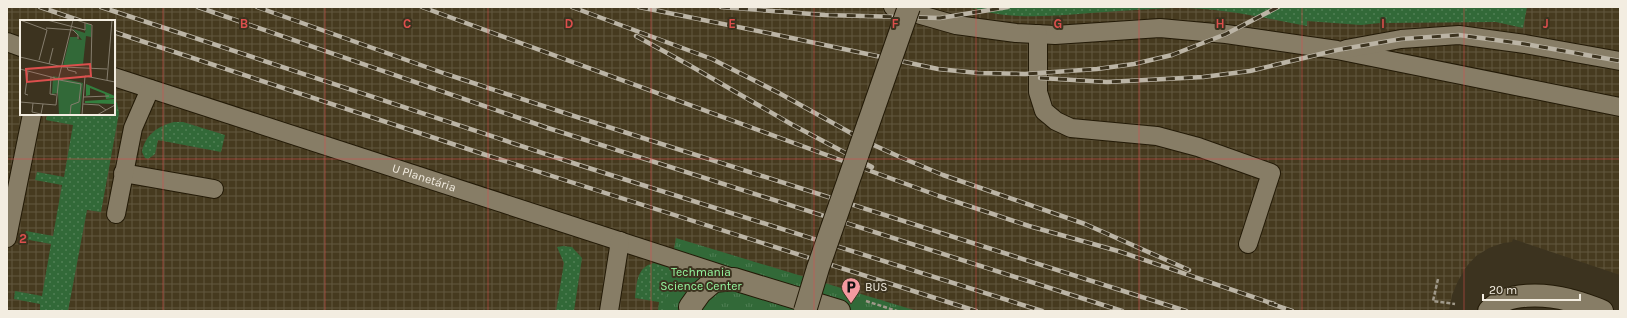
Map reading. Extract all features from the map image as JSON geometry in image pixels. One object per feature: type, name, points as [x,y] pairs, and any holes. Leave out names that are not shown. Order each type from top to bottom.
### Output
[{"type":"street","points":[[805,311],[818,268],[909,7]]},
{"type":"street","name":"U Planetária","points":[[691,311],[690,307],[700,293],[714,281],[734,279],[839,311]]},
{"type":"street","points":[[1489,311],[1492,307],[1508,299],[1538,295],[1569,300],[1602,311]]},
{"type":"lane","points":[[893,7],[956,25],[1038,34],[1055,35],[1160,28],[1226,34],[1337,50],[1620,107]]},
{"type":"lane","points":[[1038,34],[1038,92],[1044,111],[1056,121],[1072,128],[1158,136],[1198,147],[1271,173],[1248,244]]},
{"type":"lane","points":[[1337,50],[1402,38],[1459,36],[1525,44],[1620,61]]},
{"type":"lane","points":[[7,42],[20,47]]},
{"type":"lane","name":"U Planetária","points":[[115,77],[734,279]]},
{"type":"lane","points":[[116,214],[133,128],[150,89]]},
{"type":"lane","points":[[7,238],[10,204],[32,115]]},
{"type":"lane","points":[[124,173],[214,189]]},
{"type":"lane","points":[[608,311],[620,241]]},
{"type":"path","points":[[1438,280],[1433,301],[1456,304]]},
{"type":"shaded area","points":[[7,7],[1620,7],[1620,275],[1513,239],[1512,242],[1503,243],[1489,248],[1476,256],[1466,267],[1452,295],[1449,311],[7,311]]},
{"type":"green space","points":[[969,7],[1527,7],[1523,28],[1496,22],[1380,23],[1361,25],[1307,21],[1307,26],[1241,14],[1192,8],[1071,15],[1020,16],[1002,15]]},
{"type":"green space","points":[[115,101],[117,103],[119,113],[101,212],[87,210],[68,311],[40,311],[40,304],[14,299],[15,291],[42,296],[51,244],[24,239],[26,231],[53,236],[62,185],[35,180],[37,172],[64,177],[73,125],[46,120],[47,115],[115,115]]},
{"type":"green space","points":[[174,122],[183,122],[225,135],[221,152],[158,140],[155,154],[148,159],[145,158],[142,152],[149,136],[163,126]]},
{"type":"green space","name":"Techmania Science Center","points":[[676,238],[917,311],[663,311]]},
{"type":"green space","points":[[557,247],[572,247],[582,258],[574,311],[556,311],[564,263]]},
{"type":"green space","points":[[654,263],[677,270],[666,311],[658,311],[659,302],[635,298],[638,277],[644,268]]},
{"type":"railway","points":[[40,7],[78,20]]},
{"type":"railway","points":[[101,7],[576,164],[1042,311]]},
{"type":"railway","points":[[198,7],[548,128],[1122,311]]},
{"type":"railway","points":[[257,7],[446,74],[577,117],[1186,311]]},
{"type":"railway","points":[[422,7],[939,196],[1029,226],[1118,251],[1274,304]]},
{"type":"railway","points":[[572,7],[712,59],[779,93],[867,142],[900,157],[943,175],[1085,224],[1189,270]]},
{"type":"railway","points":[[639,7],[938,69],[978,73],[1025,74],[1097,69],[1134,64],[1172,55],[1226,34],[1278,7]]},
{"type":"railway","points":[[721,7],[825,15],[940,18],[1008,7]]},
{"type":"railway","points":[[115,32],[486,155],[976,311]]},
{"type":"railway","points":[[1040,78],[1107,82],[1203,77],[1250,71],[1337,50],[1401,39],[1459,35],[1525,44],[1620,61]]},
{"type":"railway","points":[[636,36],[791,124],[872,167]]},
{"type":"railway","points":[[1269,303],[1292,311]]},
{"type":"place","name":"BUS","points":[[851,304]]}]
